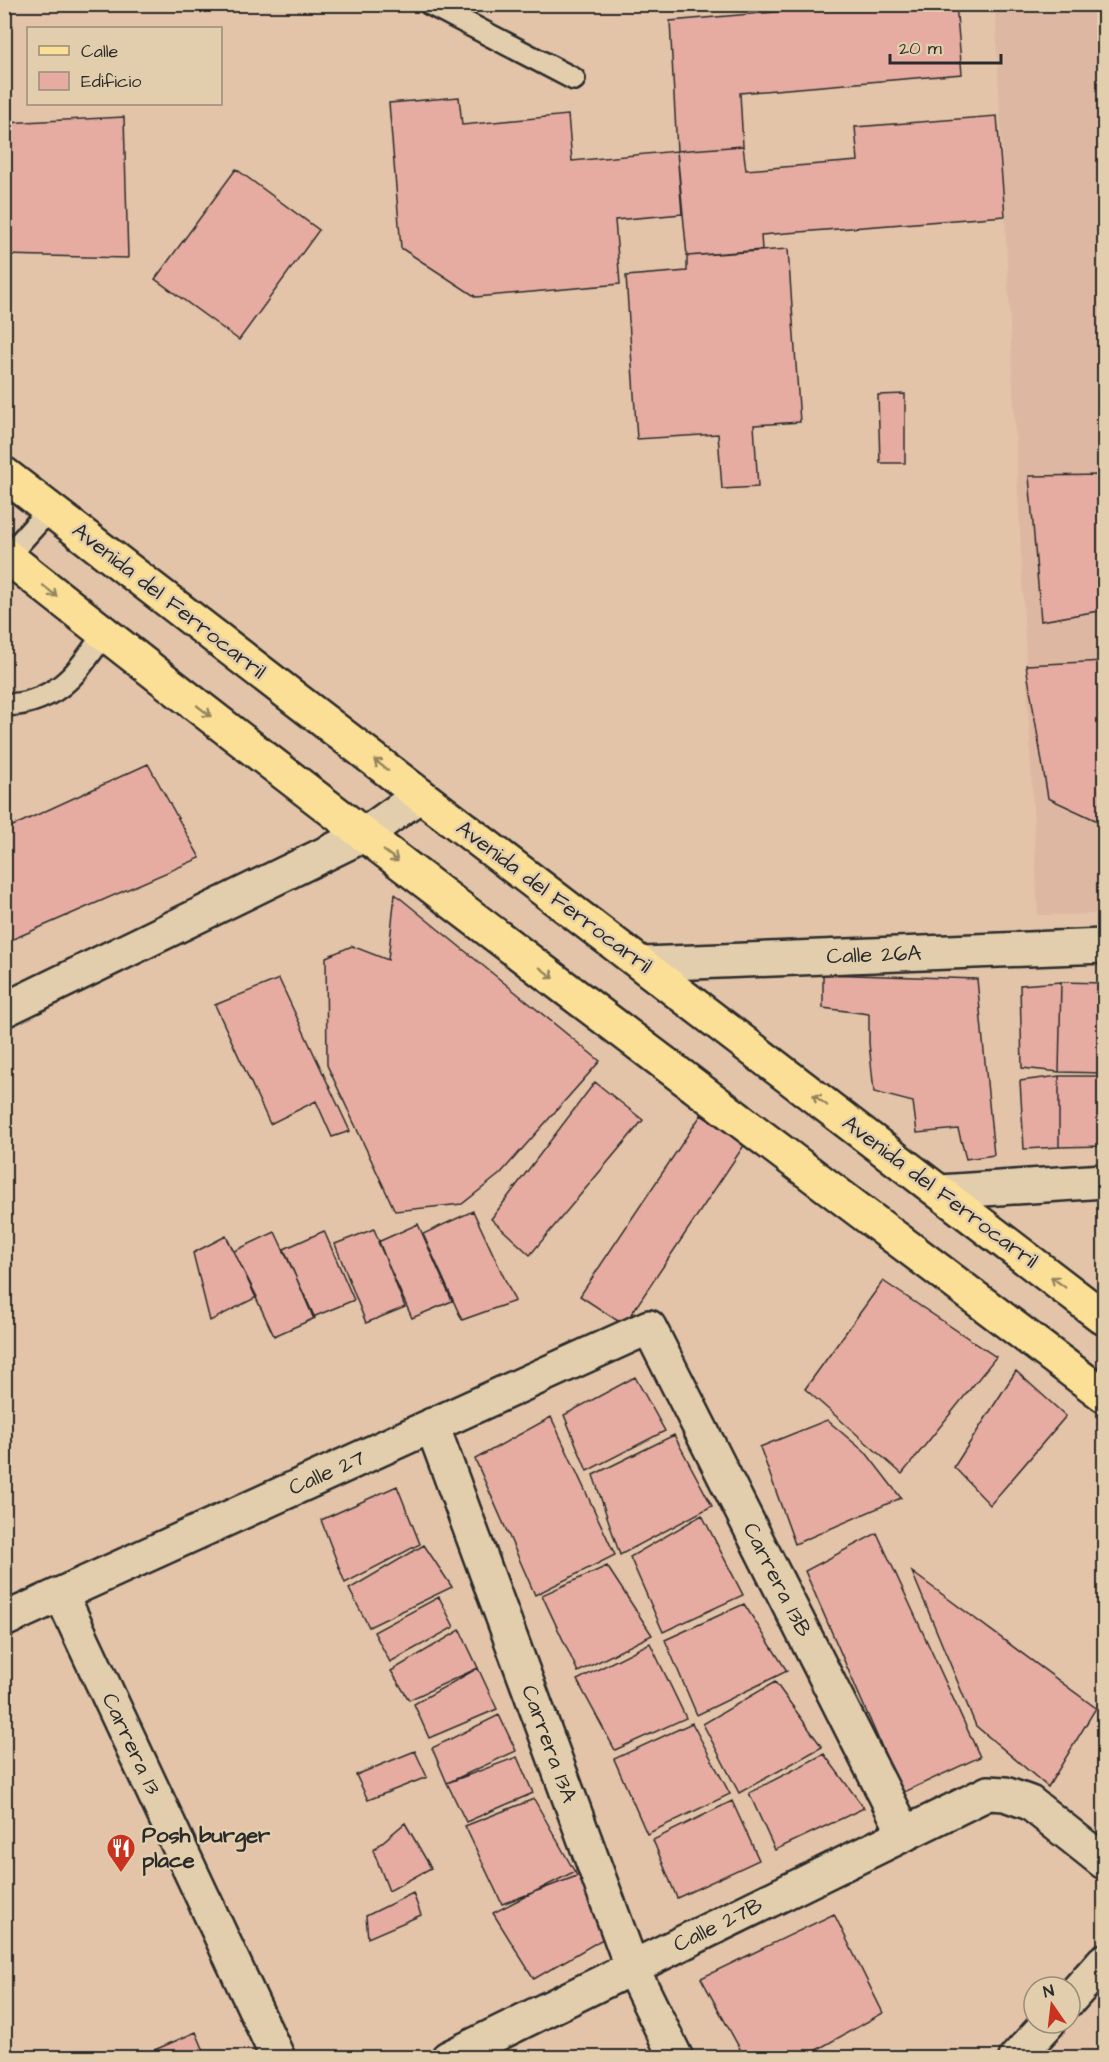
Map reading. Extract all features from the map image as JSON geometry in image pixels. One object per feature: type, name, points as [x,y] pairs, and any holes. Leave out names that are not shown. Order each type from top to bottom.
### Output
[{"type":"main road","name":"Avenida del Ferrocarril","points":[[4,474],[1104,1318]]},
{"type":"main road","points":[[6,557],[364,835],[1104,1395]]},
{"type":"street","points":[[4,1010],[364,835],[420,795]]},
{"type":"street","name":"Calle 26A","points":[[643,964],[1104,946]]},
{"type":"street","points":[[940,1192],[1104,1181]]},
{"type":"street","name":"Calle 27","points":[[4,1620],[649,1327]]},
{"type":"street","name":"Carrera 13B","points":[[649,1327],[905,1834]]},
{"type":"street","name":"Carrera 13A","points":[[432,1425],[632,1968],[676,2058]]},
{"type":"street","name":"Carrera 13","points":[[61,1594],[278,2058]]},
{"type":"street","name":"Calle 27B","points":[[448,2058],[988,1793],[1005,1794],[1030,1803],[1104,1862]]},
{"type":"street","points":[[1082,1986],[1104,1961]]},
{"type":"street","points":[[1016,2058],[1037,2035]]},
{"type":"lane","points":[[430,4],[574,80]]},
{"type":"lane","points":[[6,557],[50,509]]},
{"type":"lane","points":[[4,704],[12,705],[42,697],[69,680],[104,634]]},
{"type":"shaded area","points":[[995,5],[1104,5],[1104,914],[1038,915]]},
{"type":"building","points":[[785,4],[956,4],[962,74],[740,93],[743,146],[677,151],[670,21],[786,11]]},
{"type":"building","points":[[459,97],[462,125],[568,115],[572,161],[677,151],[682,214],[615,220],[620,284],[476,297],[401,248],[389,103]]},
{"type":"building","points":[[997,116],[1005,216],[761,235],[762,250],[687,256],[677,151],[743,146],[746,170],[858,161],[855,127]]},
{"type":"building","points":[[124,117],[128,258],[4,255],[4,123]]},
{"type":"building","points":[[236,169],[319,230],[239,340],[155,279]]},
{"type":"building","points":[[788,249],[800,422],[754,425],[758,487],[722,489],[718,434],[637,439],[626,276],[687,271],[687,256]]},
{"type":"building","points":[[905,394],[905,463],[880,463],[878,395]]},
{"type":"building","points":[[1104,475],[1104,610],[1041,621],[1029,476]]},
{"type":"building","points":[[1104,661],[1104,824],[1048,798],[1026,665]]},
{"type":"building","points":[[148,764],[200,858],[4,943],[4,830]]},
{"type":"building","points":[[395,894],[600,1061],[500,1174],[462,1204],[395,1211],[327,1065],[326,957],[352,946],[388,960]]},
{"type":"building","points":[[823,974],[977,979],[994,1155],[966,1159],[958,1129],[917,1133],[913,1102],[874,1092],[869,1043],[869,1014],[823,1008]]},
{"type":"building","points":[[279,979],[350,1131],[332,1137],[316,1101],[270,1124],[215,1005]]},
{"type":"building","points":[[1061,982],[1104,983],[1104,1073],[1059,1072]]},
{"type":"building","points":[[1061,982],[1059,1072],[1022,1068],[1020,985]]},
{"type":"building","points":[[1059,1076],[1104,1076],[1104,1146],[1059,1147]]},
{"type":"building","points":[[1059,1076],[1059,1147],[1024,1149],[1020,1081]]},
{"type":"building","points":[[595,1082],[643,1120],[530,1255],[491,1219]]},
{"type":"building","points":[[701,1115],[745,1144],[624,1325],[580,1296]]},
{"type":"building","points":[[473,1211],[515,1301],[462,1320],[423,1234]]},
{"type":"building","points":[[418,1224],[452,1301],[412,1318],[378,1242]]},
{"type":"building","points":[[374,1229],[405,1307],[366,1323],[335,1244]]},
{"type":"building","points":[[324,1231],[354,1300],[313,1317],[284,1249]]},
{"type":"building","points":[[275,1232],[315,1318],[274,1336],[234,1251]]},
{"type":"building","points":[[226,1236],[257,1297],[210,1321],[193,1253]]},
{"type":"building","points":[[883,1281],[996,1357],[902,1474],[805,1389]]},
{"type":"building","points":[[1016,1371],[1066,1416],[990,1505],[954,1467]]},
{"type":"building","points":[[635,1377],[665,1431],[587,1471],[564,1415]]},
{"type":"building","points":[[551,1417],[615,1555],[535,1595],[475,1459]]},
{"type":"building","points":[[827,1420],[867,1454],[901,1498],[795,1544],[760,1447]]},
{"type":"building","points":[[674,1435],[712,1506],[620,1555],[593,1475]]},
{"type":"building","points":[[397,1486],[420,1544],[345,1583],[321,1520]]},
{"type":"building","points":[[702,1515],[743,1595],[663,1632],[630,1557]]},
{"type":"building","points":[[877,1533],[980,1757],[902,1793],[805,1571]]},
{"type":"building","points":[[424,1545],[452,1587],[369,1627],[349,1589]]},
{"type":"building","points":[[607,1566],[652,1635],[578,1672],[542,1595]]},
{"type":"building","points":[[912,1572],[1096,1708],[1048,1787],[976,1726]]},
{"type":"building","points":[[439,1597],[454,1627],[390,1662],[374,1632]]},
{"type":"building","points":[[744,1604],[787,1671],[697,1715],[665,1640]]},
{"type":"building","points":[[460,1630],[478,1668],[409,1700],[391,1671]]},
{"type":"building","points":[[650,1643],[686,1718],[615,1750],[577,1680]]},
{"type":"building","points":[[478,1668],[497,1709],[429,1738],[414,1704]]},
{"type":"building","points":[[775,1682],[822,1747],[739,1793],[703,1724]]},
{"type":"building","points":[[499,1715],[516,1751],[447,1783],[432,1748]]},
{"type":"building","points":[[692,1723],[730,1794],[647,1834],[614,1759]]},
{"type":"building","points":[[415,1751],[427,1777],[368,1800],[356,1775]]},
{"type":"building","points":[[824,1754],[864,1808],[775,1850],[749,1793]]},
{"type":"building","points":[[517,1757],[533,1793],[466,1822],[447,1783]]},
{"type":"building","points":[[534,1799],[577,1876],[502,1904],[465,1826]]},
{"type":"building","points":[[732,1801],[759,1860],[677,1898],[653,1840]]},
{"type":"building","points":[[405,1823],[431,1868],[389,1891],[373,1850]]},
{"type":"building","points":[[583,1867],[613,1933],[534,1979],[493,1913]]},
{"type":"building","points":[[413,1893],[421,1915],[368,1938],[366,1916]]},
{"type":"building","points":[[834,1914],[883,2013],[802,2058],[745,2058],[701,1978]]},
{"type":"building","points":[[196,2032],[207,2058],[136,2058]]},
{"type":"place","name":"Posh burger place","points":[[121,1874]]}]
